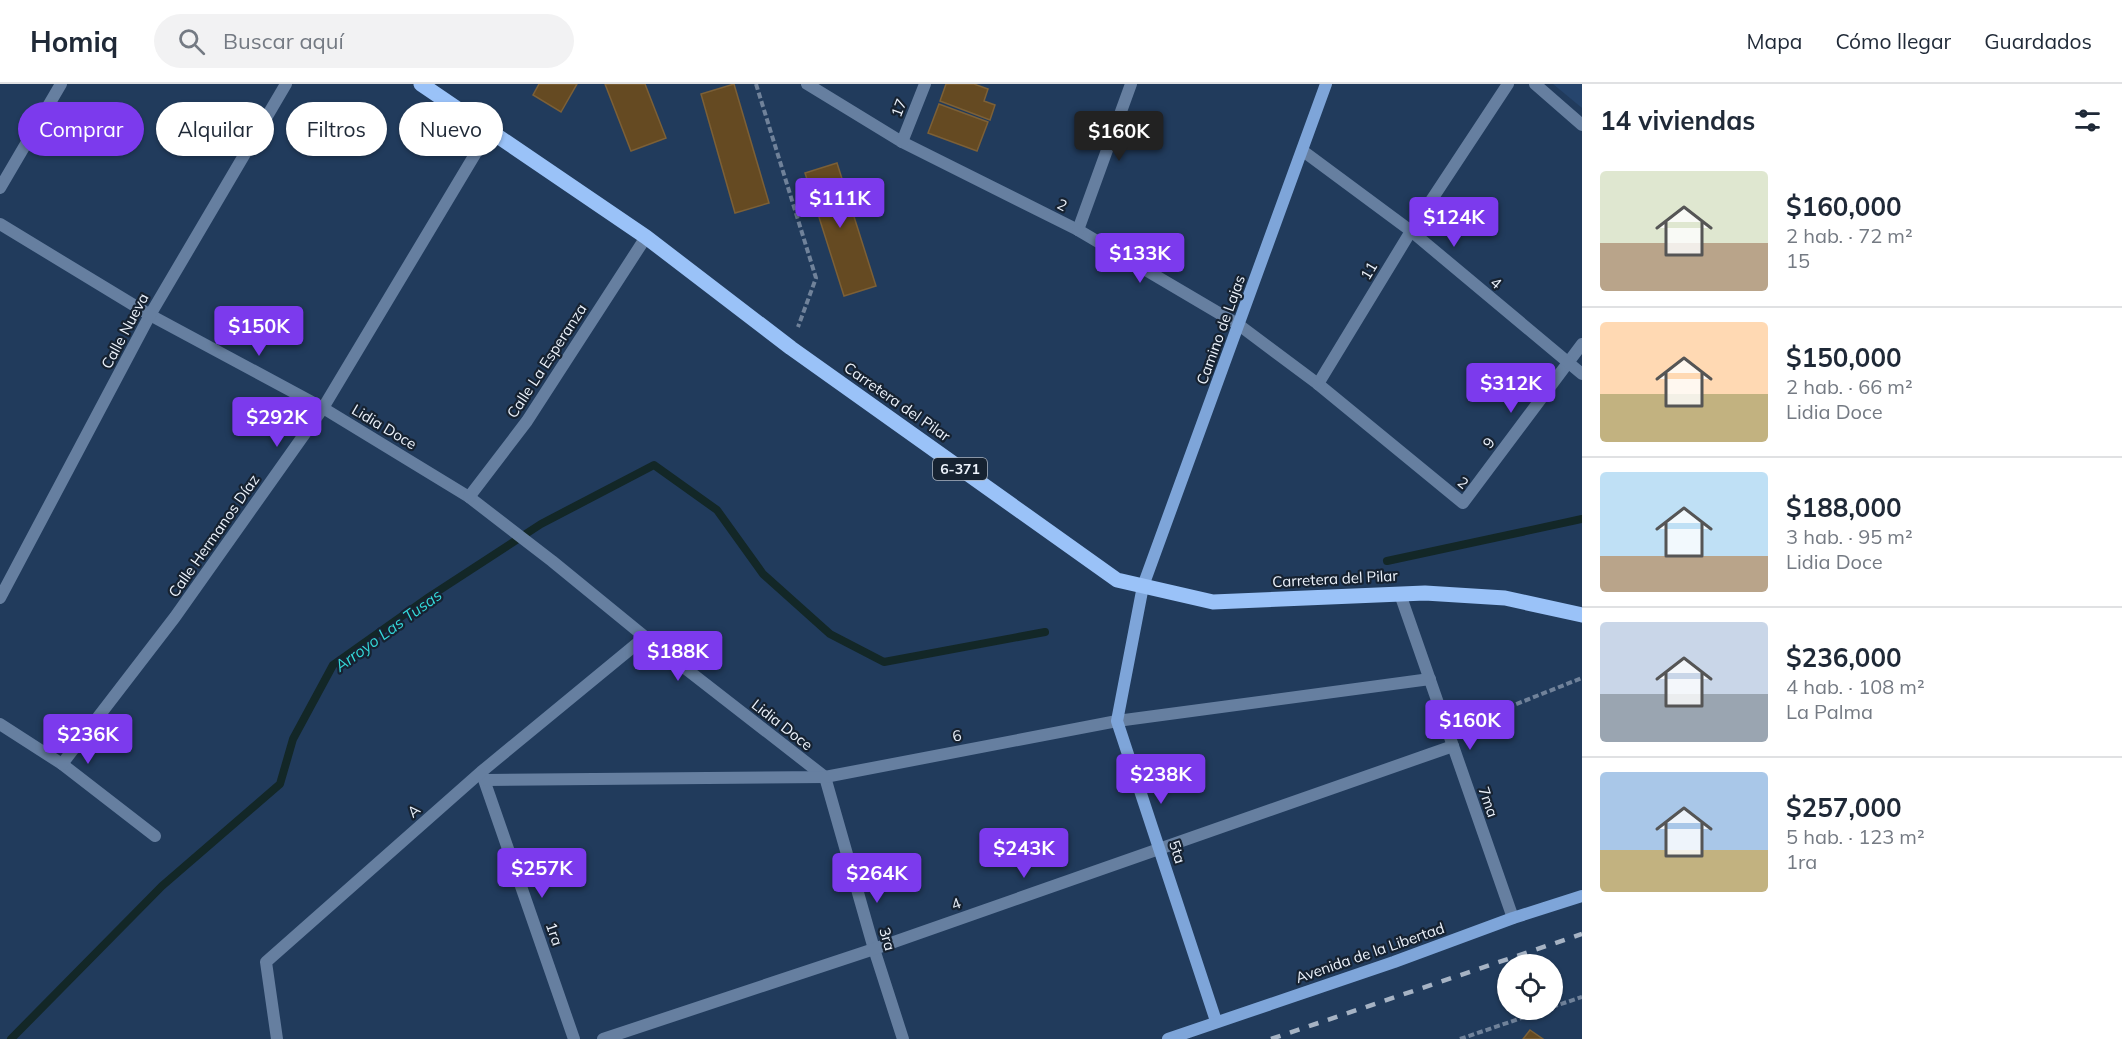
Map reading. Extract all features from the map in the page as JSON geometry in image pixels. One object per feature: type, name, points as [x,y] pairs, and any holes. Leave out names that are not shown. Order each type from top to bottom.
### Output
[{"type":"main road","name":"Carretera del Pilar","points":[[421,84],[447,102]]},
{"type":"main road","name":"Carretera del Pilar","points":[[503,140],[646,237],[790,348],[1117,580],[1213,602],[1425,593],[1504,598],[1582,615]]},
{"type":"street","points":[[0,188],[61,84]]},
{"type":"street","name":"Calle Nueva","points":[[0,598],[150,315],[286,84]]},
{"type":"street","name":"2","points":[[807,84],[902,142],[1078,230],[1239,325],[1318,384],[1463,503]]},
{"type":"street","name":"17","points":[[902,142],[925,84]]},
{"type":"street","points":[[1078,230],[1131,84]]},
{"type":"street","name":"Camino de Lajas","points":[[1143,586],[1326,84]]},
{"type":"street","name":"11","points":[[1318,384],[1411,231],[1508,84]]},
{"type":"street","points":[[1535,84],[1582,125]]},
{"type":"street","name":"4","points":[[1303,151],[1411,231],[1582,374]]},
{"type":"street","name":"Calle Hermanos Díaz","points":[[62,764],[175,617],[323,408],[474,156]]},
{"type":"street","name":"Lidia Doce","points":[[0,224],[150,315],[323,408],[469,497],[825,777]]},
{"type":"street","name":"Calle La Esperanza","points":[[469,497],[527,420],[646,237]]},
{"type":"street","name":"9","points":[[1463,503],[1582,344]]},
{"type":"street","name":"5ta","points":[[1143,586],[1118,721],[1216,1022]]},
{"type":"street","name":"7ma","points":[[1400,594],[1513,918]]},
{"type":"street","name":"A","points":[[276,1039],[266,962],[645,637]]},
{"type":"street","name":"6","points":[[484,776],[825,777],[1118,721],[1430,679]]},
{"type":"street","points":[[0,724],[62,764],[155,836]]},
{"type":"street","name":"4","points":[[603,1039],[874,948],[1453,746]]},
{"type":"street","name":"1ra","points":[[484,776],[574,1039]]},
{"type":"street","name":"3ra","points":[[825,777],[874,948],[903,1039]]},
{"type":"street","name":"Avenida de la Libertad","points":[[1168,1039],[1394,962],[1513,918],[1582,897]]},
{"type":"path","points":[[756,84],[816,278],[790,348]]},
{"type":"path","points":[[1448,731],[1582,678]]},
{"type":"path","points":[[1563,1003],[1582,997]]},
{"type":"path","points":[[1460,1039],[1516,1020]]},
{"type":"shaded area","points":[[1553,84],[1582,84],[1582,108]]},
{"type":"building","points":[[539,84],[577,84],[561,112],[533,95]]},
{"type":"building","points":[[605,84],[645,84],[666,138],[631,151]]},
{"type":"building","points":[[734,84],[769,203],[735,213],[701,94]]},
{"type":"building","points":[[946,84],[974,84],[988,89],[984,101],[995,105],[990,120],[940,101]]},
{"type":"building","points":[[939,104],[988,122],[977,151],[928,133]]},
{"type":"building","points":[[837,163],[876,286],[844,296],[805,173]]},
{"type":"building","points":[[1530,1030],[1543,1039],[1523,1039]]},
{"type":"waterway","name":"Arroyo Las Tusas","points":[[11,1039],[162,886],[280,784],[293,739],[333,665],[429,597],[541,524],[654,465],[717,510],[763,574],[830,634],[884,662],[1045,632]]},
{"type":"waterway","points":[[1387,561],[1582,519]]},
{"type":"railway","points":[[1271,1039],[1582,934]]}]
